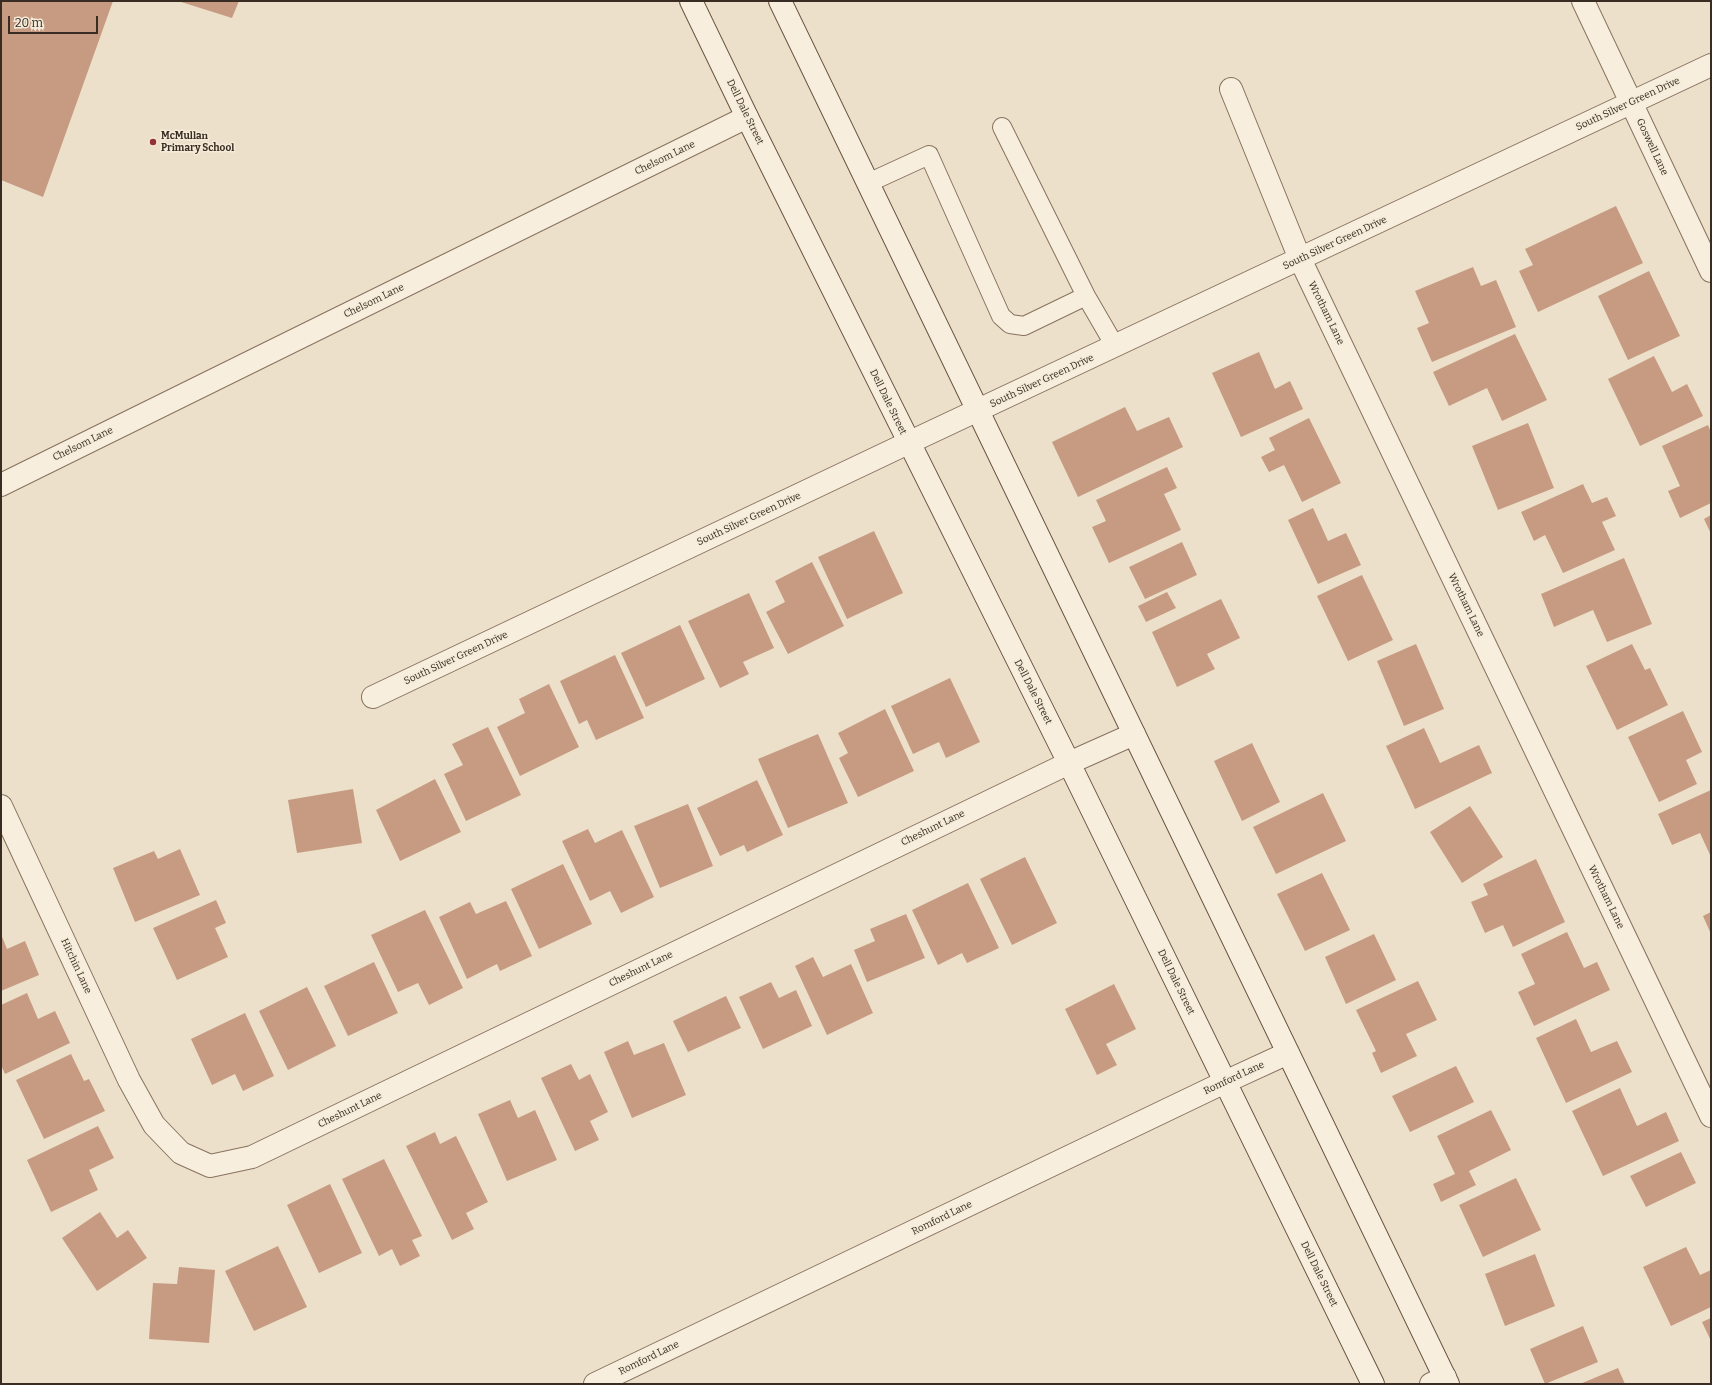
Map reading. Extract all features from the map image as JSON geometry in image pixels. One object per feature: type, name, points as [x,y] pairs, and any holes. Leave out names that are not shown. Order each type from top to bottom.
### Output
[{"type":"street","name":"Dell Dale Street","points":[[691,1],[747,118],[908,443],[1069,763],[1373,1384]]},
{"type":"street","points":[[780,1],[1288,1053],[1441,1382]]},
{"type":"street","name":"Goswell Lane","points":[[1583,1],[1711,271]]},
{"type":"street","name":"South Silver Green Drive","points":[[373,697],[1711,65]]},
{"type":"street","name":"Wrotham Lane","points":[[1231,89],[1300,260],[1711,1116]]},
{"type":"street","name":"Chelsom Lane","points":[[1,485],[747,118]]},
{"type":"street","name":"Cheshunt Lane","points":[[154,1125],[181,1153],[210,1166],[252,1157],[1069,763],[1134,734]]},
{"type":"street","name":"Hitchin Lane","points":[[1,806],[129,1080],[154,1125]]},
{"type":"street","name":"Romford Lane","points":[[595,1384],[1288,1053]]},
{"type":"lane","points":[[1002,127],[1086,296],[1115,346]]},
{"type":"lane","points":[[868,183],[929,155],[1001,316],[1010,324],[1024,326],[1086,296]]},
{"type":"building","points":[[1,1],[113,1],[43,197],[1,180]]},
{"type":"building","points":[[178,1],[239,1],[232,18]]},
{"type":"building","points":[[1616,206],[1643,263],[1538,312],[1519,271],[1533,265],[1525,249]]},
{"type":"building","points":[[1473,267],[1481,286],[1496,280],[1516,327],[1432,362],[1417,328],[1429,323],[1415,291]]},
{"type":"building","points":[[1649,271],[1680,336],[1628,360],[1598,296]]},
{"type":"building","points":[[1515,334],[1547,400],[1502,421],[1487,388],[1449,406],[1433,372]]},
{"type":"building","points":[[1259,352],[1275,389],[1290,381],[1303,409],[1241,437],[1212,373]]},
{"type":"building","points":[[1654,356],[1672,392],[1687,384],[1703,416],[1640,446],[1608,379]]},
{"type":"building","points":[[1125,407],[1137,431],[1169,417],[1183,447],[1078,497],[1052,442]]},
{"type":"building","points":[[1309,418],[1341,483],[1302,502],[1284,465],[1269,472],[1261,457],[1275,450],[1269,438]]},
{"type":"building","points":[[1528,423],[1554,488],[1498,510],[1472,446]]},
{"type":"building","points":[[1708,425],[1711,432],[1711,503],[1680,518],[1668,491],[1680,486],[1662,446]]},
{"type":"building","points":[[1167,467],[1177,488],[1164,494],[1181,530],[1109,563],[1092,527],[1106,521],[1096,500]]},
{"type":"building","points":[[1583,484],[1592,503],[1607,497],[1616,516],[1602,522],[1615,550],[1563,573],[1545,535],[1534,541],[1521,512]]},
{"type":"building","points":[[1313,508],[1328,541],[1346,533],[1361,565],[1318,584],[1288,520]]},
{"type":"building","points":[[1711,515],[1711,534],[1704,519]]},
{"type":"building","points":[[874,531],[903,593],[847,619],[818,557]]},
{"type":"building","points":[[1182,542],[1197,575],[1145,599],[1129,567]]},
{"type":"building","points":[[1624,558],[1652,624],[1607,642],[1593,610],[1554,627],[1541,594]]},
{"type":"building","points":[[812,562],[844,626],[788,654],[766,612],[785,602],[775,581]]},
{"type":"building","points":[[1362,575],[1393,640],[1348,661],[1317,596]]},
{"type":"building","points":[[1167,592],[1176,608],[1146,622],[1138,606]]},
{"type":"building","points":[[749,593],[774,648],[743,662],[749,674],[720,688],[688,621]]},
{"type":"building","points":[[1221,599],[1240,638],[1207,654],[1215,669],[1177,687],[1152,632]]},
{"type":"building","points":[[680,625],[705,679],[646,707],[621,653]]},
{"type":"building","points":[[1416,644],[1444,709],[1404,726],[1377,661]]},
{"type":"building","points":[[1632,644],[1645,670],[1650,668],[1668,705],[1617,730],[1586,666]]},
{"type":"building","points":[[615,655],[644,718],[596,740],[587,720],[579,724],[560,681]]},
{"type":"building","points":[[950,678],[980,742],[946,758],[939,742],[913,754],[891,706]]},
{"type":"building","points":[[549,684],[579,747],[520,776],[497,727],[525,713],[519,699]]},
{"type":"building","points":[[885,709],[914,771],[858,797],[839,758],[848,753],[838,733]]},
{"type":"building","points":[[1683,711],[1702,752],[1686,760],[1697,784],[1659,802],[1628,737]]},
{"type":"building","points":[[488,727],[521,795],[466,821],[444,774],[463,765],[452,744]]},
{"type":"building","points":[[1424,728],[1440,763],[1479,745],[1492,773],[1415,809],[1386,746]]},
{"type":"building","points":[[818,734],[848,803],[788,828],[758,759]]},
{"type":"building","points":[[1252,743],[1280,802],[1242,821],[1214,761]]},
{"type":"building","points":[[435,779],[461,832],[400,861],[376,810]]},
{"type":"building","points":[[757,780],[783,835],[747,852],[744,845],[720,856],[697,808]]},
{"type":"building","points":[[353,789],[362,843],[297,853],[288,800]]},
{"type":"building","points":[[1711,790],[1711,857],[1700,833],[1672,845],[1658,814]]},
{"type":"building","points":[[1323,793],[1346,841],[1276,874],[1253,827]]},
{"type":"building","points":[[688,804],[713,866],[660,888],[634,826]]},
{"type":"building","points":[[1470,806],[1503,857],[1462,883],[1430,832]]},
{"type":"building","points":[[588,829],[595,843],[622,830],[654,897],[621,913],[610,891],[590,901],[562,841]]},
{"type":"building","points":[[180,849],[200,895],[135,922],[113,868],[154,851],[158,859]]},
{"type":"building","points":[[1025,857],[1057,923],[1012,945],[980,879]]},
{"type":"building","points":[[1536,859],[1565,922],[1513,947],[1503,925],[1485,933],[1471,902],[1488,895],[1483,884]]},
{"type":"building","points":[[563,864],[592,924],[539,949],[511,889]]},
{"type":"building","points":[[1322,873],[1350,930],[1305,951],[1277,894]]},
{"type":"building","points":[[968,883],[999,948],[967,963],[962,953],[938,965],[912,910]]},
{"type":"building","points":[[216,900],[226,923],[215,928],[228,957],[177,980],[153,928]]},
{"type":"building","points":[[506,901],[532,956],[500,971],[497,964],[467,979],[439,917],[470,902],[476,914]]},
{"type":"building","points":[[425,910],[463,988],[429,1005],[418,983],[398,992],[371,935]]},
{"type":"building","points":[[1711,912],[1711,934],[1703,916]]},
{"type":"building","points":[[906,914],[925,958],[867,982],[854,950],[875,941],[870,929]]},
{"type":"building","points":[[1567,932],[1584,968],[1597,962],[1610,990],[1534,1026],[1518,992],[1535,984],[1521,954]]},
{"type":"building","points":[[1,934],[7,949],[25,941],[39,975],[1,991]]},
{"type":"building","points":[[1374,934],[1396,980],[1346,1004],[1325,957]]},
{"type":"building","points":[[813,957],[823,977],[851,964],[873,1013],[827,1035],[795,966]]},
{"type":"building","points":[[374,962],[398,1013],[348,1036],[324,986]]},
{"type":"building","points":[[1418,981],[1437,1020],[1406,1034],[1417,1056],[1381,1073],[1372,1053],[1376,1051],[1356,1010]]},
{"type":"building","points":[[771,982],[779,998],[796,990],[812,1026],[763,1049],[739,997]]},
{"type":"building","points":[[1114,984],[1136,1029],[1106,1044],[1117,1065],[1097,1075],[1065,1009]]},
{"type":"building","points":[[307,987],[336,1046],[288,1070],[259,1011]]},
{"type":"building","points":[[27,993],[38,1019],[55,1011],[70,1043],[5,1074],[1,1065],[1,1005]]},
{"type":"building","points":[[726,996],[741,1028],[688,1052],[673,1021]]},
{"type":"building","points":[[245,1013],[274,1076],[243,1091],[235,1074],[212,1085],[191,1039]]},
{"type":"building","points":[[1576,1019],[1591,1052],[1617,1041],[1632,1072],[1566,1103],[1536,1038]]},
{"type":"building","points":[[628,1041],[634,1055],[664,1043],[686,1095],[632,1118],[604,1052]]},
{"type":"building","points":[[71,1054],[84,1081],[89,1079],[105,1111],[44,1139],[16,1080]]},
{"type":"building","points":[[571,1064],[579,1080],[590,1074],[608,1112],[590,1121],[599,1140],[575,1151],[541,1078]]},
{"type":"building","points":[[1456,1066],[1474,1102],[1410,1132],[1392,1096]]},
{"type":"building","points":[[1620,1088],[1637,1126],[1666,1112],[1679,1141],[1603,1176],[1572,1111]]},
{"type":"building","points":[[510,1100],[518,1118],[535,1110],[557,1160],[507,1181],[478,1114]]},
{"type":"building","points":[[1491,1110],[1511,1150],[1469,1171],[1476,1185],[1441,1202],[1433,1184],[1455,1174],[1437,1136]]},
{"type":"building","points":[[98,1126],[114,1158],[89,1170],[98,1190],[51,1212],[27,1160]]},
{"type":"building","points":[[435,1132],[440,1144],[456,1136],[488,1202],[466,1213],[474,1229],[452,1240],[406,1146]]},
{"type":"building","points":[[1681,1152],[1696,1183],[1646,1207],[1630,1176]]},
{"type":"building","points":[[384,1159],[422,1236],[412,1240],[420,1256],[400,1266],[392,1249],[379,1256],[342,1179]]},
{"type":"building","points":[[1516,1178],[1541,1230],[1483,1257],[1459,1205]]},
{"type":"building","points":[[330,1184],[362,1253],[319,1273],[287,1205]]},
{"type":"building","points":[[100,1212],[117,1238],[128,1230],[147,1258],[97,1291],[62,1238]]},
{"type":"building","points":[[278,1246],[307,1307],[254,1331],[225,1271]]},
{"type":"building","points":[[1686,1247],[1700,1275],[1711,1270],[1711,1307],[1671,1326],[1643,1267]]},
{"type":"building","points":[[1535,1254],[1555,1306],[1505,1326],[1485,1274]]},
{"type":"building","points":[[179,1267],[215,1270],[209,1343],[149,1339],[153,1283],[177,1284]]},
{"type":"building","points":[[1711,1318],[1711,1341],[1702,1322]]},
{"type":"building","points":[[1583,1326],[1598,1362],[1545,1384],[1530,1349]]},
{"type":"building","points":[[1618,1368],[1625,1384],[1580,1384]]},
{"type":"place","name":"McMullan Primary School","points":[[153,142]]}]
